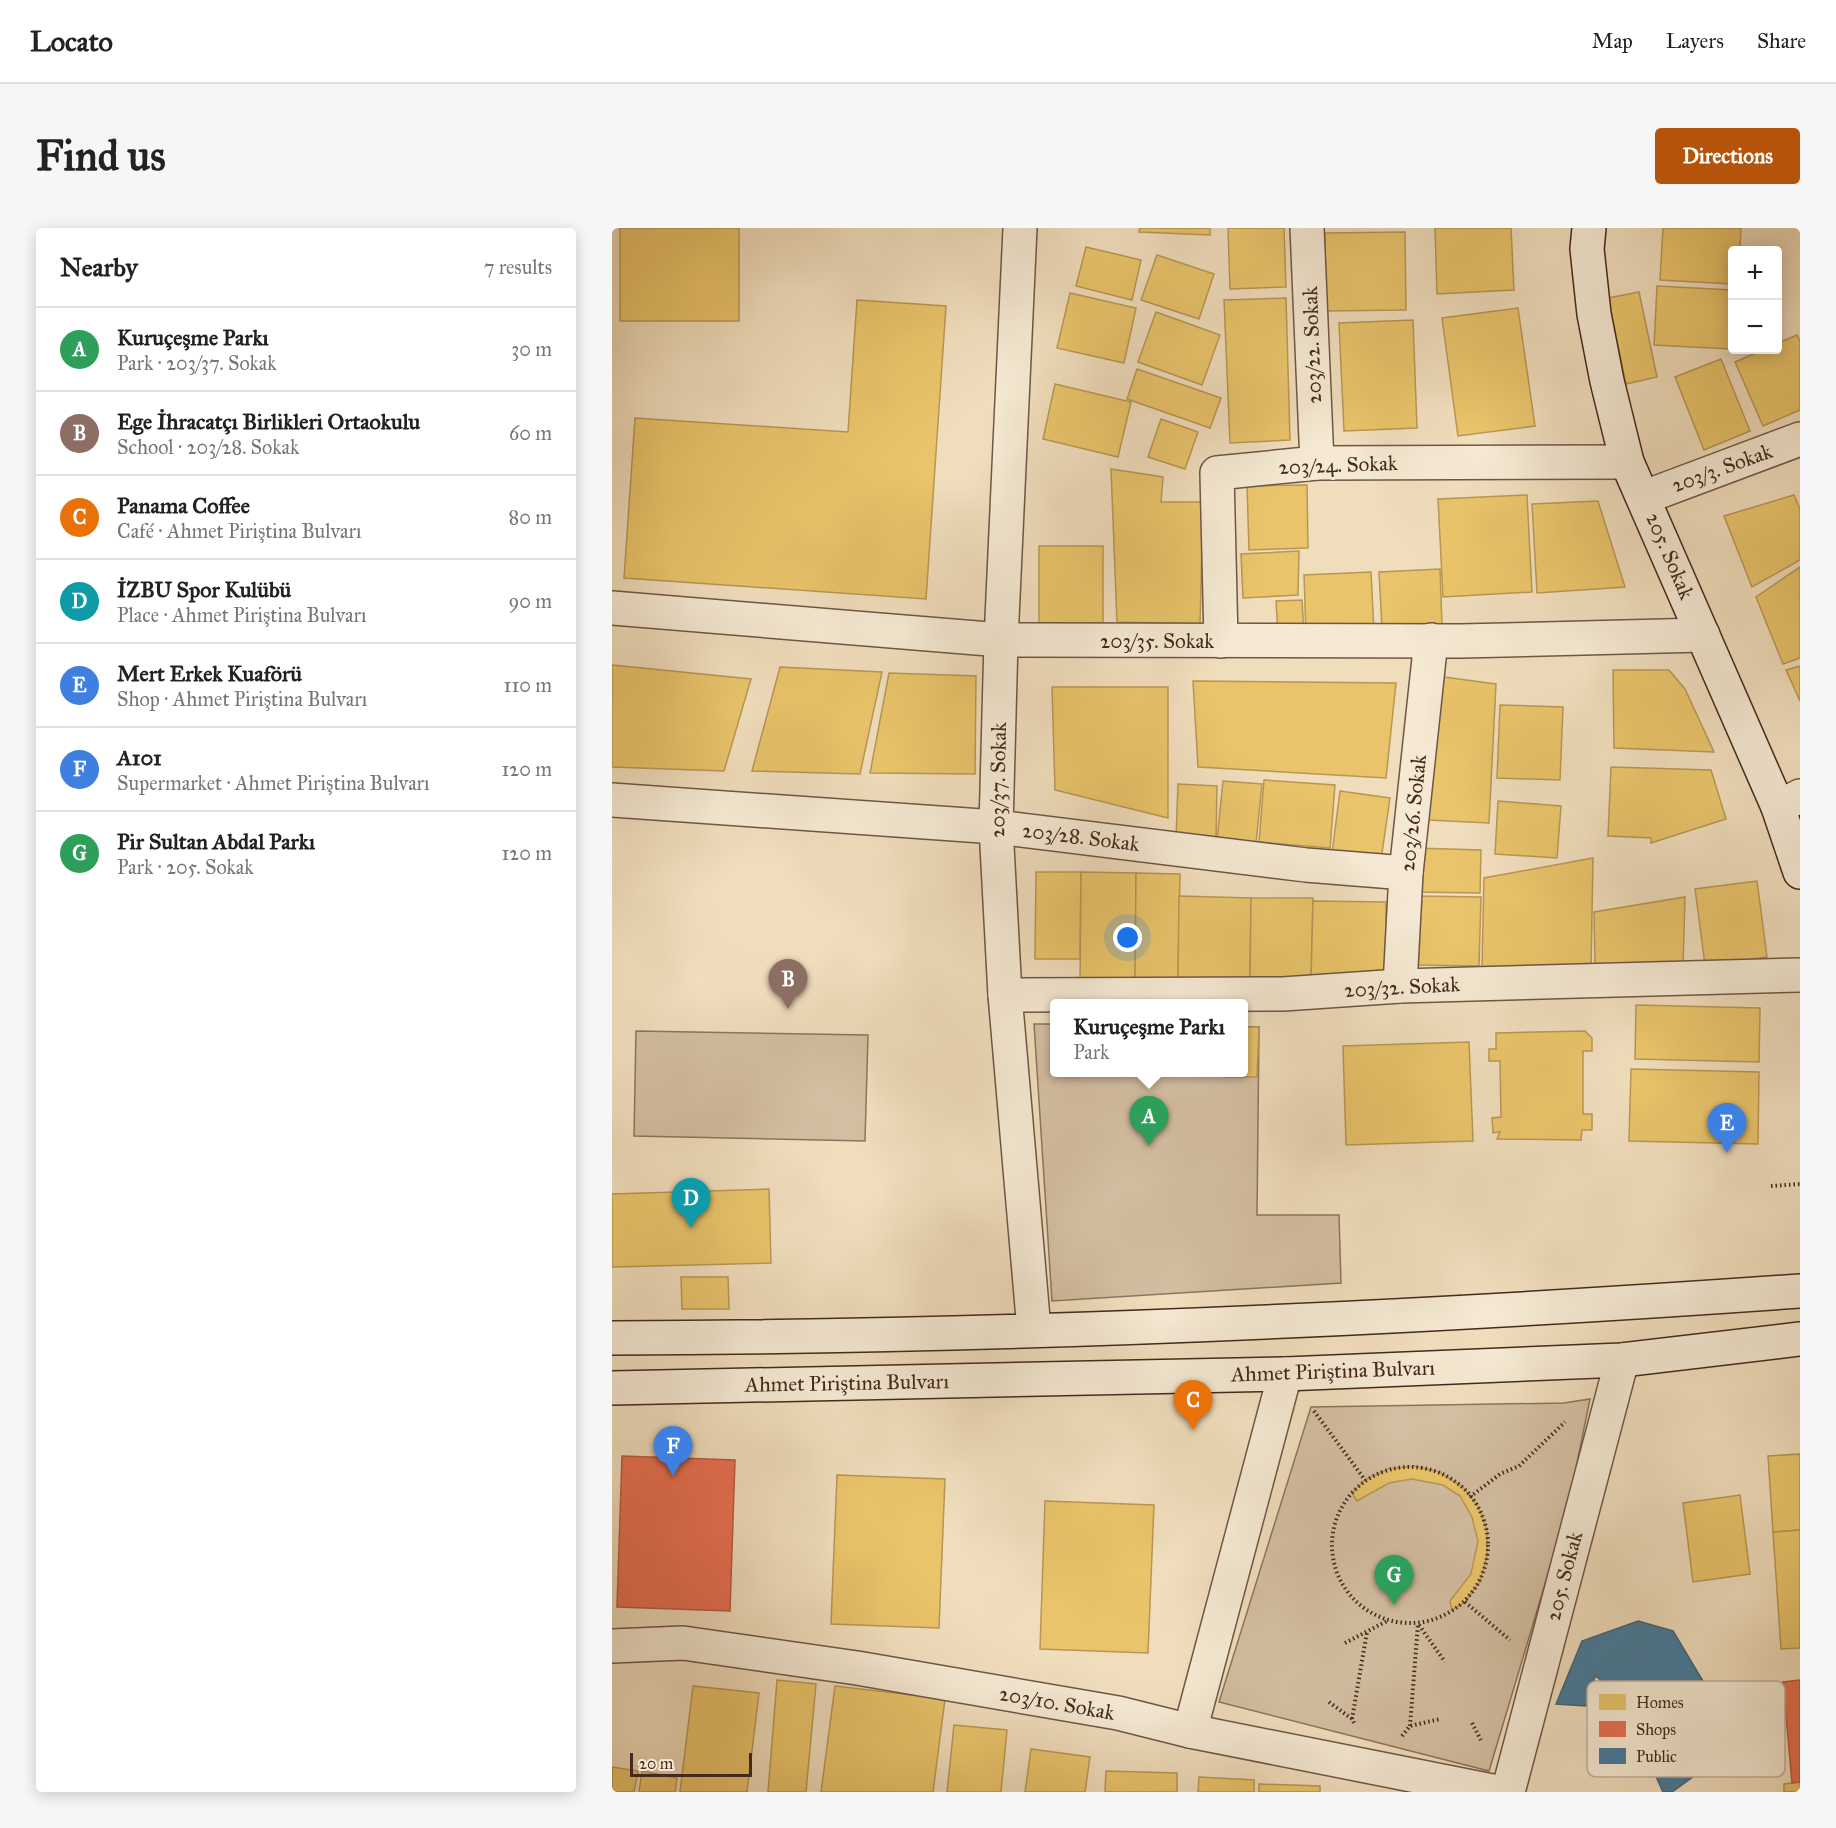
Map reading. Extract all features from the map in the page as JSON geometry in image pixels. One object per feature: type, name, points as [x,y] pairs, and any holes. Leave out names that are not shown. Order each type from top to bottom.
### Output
[{"type":"street","name":"203/37. Sokak","points":[[1020,228],[1000,640],[996,827],[1005,995],[1034,1330]]},
{"type":"street","name":"203/22. Sokak","points":[[1307,228],[1317,463]]},
{"type":"street","name":"205. Sokak","points":[[1589,228],[1587,249],[1594,314],[1606,381],[1627,462],[1645,497],[1703,635],[1789,801],[1800,872]]},
{"type":"street","name":"203/3. Sokak","points":[[1645,497],[1800,439]]},
{"type":"street","name":"203/24. Sokak","points":[[1221,641],[1218,473],[1317,463],[1627,462]]},
{"type":"street","name":"203/35. Sokak","points":[[612,608],[1000,640],[1431,640],[1703,635]]},
{"type":"street","name":"203/26. Sokak","points":[[1400,986],[1406,873],[1431,640]]},
{"type":"street","name":"203/28. Sokak","points":[[612,800],[996,827],[1306,865],[1406,873]]},
{"type":"street","name":"203/32. Sokak","points":[[1005,995],[1283,994],[1400,986],[1800,975]]},
{"type":"street","points":[[612,1338],[1034,1330],[1343,1320],[1800,1291]]},
{"type":"street","name":"Ahmet Piriştina Bulvarı","points":[[612,1388],[1285,1374],[1622,1360],[1800,1339]]},
{"type":"street","name":"205. Sokak","points":[[1508,1792],[1539,1666],[1622,1360]]},
{"type":"street","points":[[1190,1731],[1285,1374]]},
{"type":"street","name":"203/10. Sokak","points":[[612,1646],[683,1643],[857,1668],[1118,1713],[1190,1731],[1497,1792]]},
{"type":"path","points":[[1771,1186],[1800,1184]]},
{"type":"path","points":[[1311,1407],[1365,1480]]},
{"type":"path","points":[[1414,1466],[1439,1472],[1464,1486],[1478,1506],[1487,1530],[1487,1556],[1480,1581],[1465,1602],[1443,1617],[1418,1624],[1388,1621],[1367,1612],[1349,1596],[1336,1573],[1332,1547],[1336,1521],[1348,1498],[1365,1480],[1388,1469],[1414,1466]]},
{"type":"path","points":[[1470,1497],[1500,1474],[1520,1466]]},
{"type":"path","points":[[1465,1602],[1539,1666]]},
{"type":"path","points":[[1345,1643],[1388,1621]]},
{"type":"path","points":[[1418,1624],[1445,1662]]},
{"type":"path","points":[[1410,1726],[1418,1624]]},
{"type":"path","points":[[1352,1719],[1367,1632]]},
{"type":"shaded area","points":[[1034,1024],[1050,1024],[1050,1077],[1248,1077],[1248,1027],[1259,1027],[1257,1215],[1339,1215],[1341,1283],[1052,1301]]},
{"type":"shaded area","points":[[636,1031],[868,1035],[865,1141],[634,1136]]},
{"type":"shaded area","points":[[1590,1399],[1568,1507],[1489,1771],[1219,1702],[1311,1407],[1564,1403]]},
{"type":"building: Homes","points":[[620,228],[739,228],[739,321],[620,321]]},
{"type":"building: Homes","points":[[1140,228],[1210,228],[1210,235],[1139,232]]},
{"type":"building: Homes","points":[[1228,228],[1284,228],[1286,287],[1230,289]]},
{"type":"building: Homes","points":[[1435,228],[1511,228],[1514,290],[1437,294]]},
{"type":"building: Homes","points":[[1663,228],[1741,228],[1740,246],[1728,246],[1728,284],[1660,280]]},
{"type":"building: Homes","points":[[1405,232],[1406,310],[1326,311],[1325,233]]},
{"type":"building: Homes","points":[[1086,247],[1141,260],[1132,300],[1076,286]]},
{"type":"building: Homes","points":[[1157,255],[1214,274],[1199,319],[1141,300]]},
{"type":"building: Homes","points":[[1657,286],[1728,290],[1728,349],[1654,345]]},
{"type":"building: Homes","points":[[1639,292],[1657,377],[1626,384],[1608,298]]},
{"type":"building: Homes","points":[[1070,293],[1136,308],[1124,363],[1057,348]]},
{"type":"building: Homes","points":[[1286,298],[1290,440],[1230,443],[1224,300]]},
{"type":"building: Homes","points":[[857,300],[946,306],[926,599],[624,578],[635,418],[848,432]]},
{"type":"building: Homes","points":[[1518,308],[1535,426],[1458,436],[1442,318]]},
{"type":"building: Homes","points":[[1156,312],[1220,335],[1202,385],[1138,362]]},
{"type":"building: Homes","points":[[1413,320],[1417,428],[1344,431],[1339,323]]},
{"type":"building: Homes","points":[[1797,335],[1800,341],[1800,410],[1763,426],[1735,362],[1754,354],[1782,354],[1782,341]]},
{"type":"building: Homes","points":[[1721,359],[1750,431],[1704,450],[1675,377]]},
{"type":"building: Homes","points":[[1137,369],[1221,398],[1210,428],[1127,399]]},
{"type":"building: Homes","points":[[1055,384],[1131,402],[1118,457],[1043,439]]},
{"type":"building: Homes","points":[[1161,419],[1198,432],[1185,469],[1148,457]]},
{"type":"building: Homes","points":[[1111,469],[1163,477],[1161,502],[1203,502],[1200,624],[1117,622]]},
{"type":"building: Homes","points":[[1307,485],[1308,548],[1249,550],[1247,486]]},
{"type":"building: Homes","points":[[1527,495],[1532,592],[1443,597],[1438,499]]},
{"type":"building: Homes","points":[[1794,495],[1800,509],[1800,560],[1752,587],[1724,516]]},
{"type":"building: Homes","points":[[1598,501],[1625,587],[1537,593],[1532,504]]},
{"type":"building: Homes","points":[[1039,546],[1103,546],[1103,623],[1039,623]]},
{"type":"building: Homes","points":[[1299,551],[1298,595],[1243,598],[1241,554]]},
{"type":"building: Homes","points":[[1800,567],[1800,658],[1783,664],[1756,597]]},
{"type":"building: Homes","points":[[1440,569],[1442,626],[1382,629],[1379,572]]},
{"type":"building: Homes","points":[[1371,572],[1374,631],[1306,634],[1304,575]]},
{"type":"building: Homes","points":[[1302,600],[1304,634],[1278,635],[1276,601]]},
{"type":"building: Homes","points":[[612,665],[751,679],[724,771],[612,767]]},
{"type":"building: Homes","points":[[1800,666],[1800,701],[1786,670]]},
{"type":"building: Homes","points":[[780,667],[882,672],[860,774],[752,771]]},
{"type":"building: Homes","points":[[1613,670],[1669,670],[1685,689],[1714,752],[1614,748]]},
{"type":"building: Homes","points":[[889,673],[976,676],[975,774],[870,773]]},
{"type":"building: Homes","points":[[1444,677],[1496,684],[1489,823],[1428,820]]},
{"type":"building: Homes","points":[[1193,681],[1396,683],[1386,778],[1198,767]]},
{"type":"building: Homes","points":[[1052,687],[1168,687],[1168,818],[1055,790]]},
{"type":"building: Homes","points":[[1500,705],[1563,707],[1560,780],[1497,778]]},
{"type":"building: Homes","points":[[1611,767],[1711,770],[1726,819],[1651,843],[1651,838],[1608,836]]},
{"type":"building: Homes","points":[[1264,780],[1335,785],[1330,848],[1259,842]]},
{"type":"building: Homes","points":[[1223,781],[1262,784],[1256,843],[1217,840]]},
{"type":"building: Homes","points":[[1178,784],[1217,786],[1216,839],[1176,838]]},
{"type":"building: Homes","points":[[1340,791],[1390,798],[1381,860],[1332,853]]},
{"type":"building: Homes","points":[[1498,801],[1561,806],[1557,858],[1495,854]]},
{"type":"building: Homes","points":[[1415,848],[1481,850],[1480,893],[1415,892]]},
{"type":"building: Homes","points":[[1593,858],[1591,969],[1482,967],[1484,878]]},
{"type":"building: Homes","points":[[1036,872],[1081,872],[1080,959],[1035,959]]},
{"type":"building: Homes","points":[[1081,872],[1136,873],[1135,986],[1080,986]]},
{"type":"building: Homes","points":[[1136,873],[1180,874],[1178,979],[1135,978]]},
{"type":"building: Homes","points":[[1757,881],[1767,957],[1705,965],[1695,889]]},
{"type":"building: Homes","points":[[1179,896],[1251,898],[1250,980],[1178,979]]},
{"type":"building: Homes","points":[[1415,896],[1481,897],[1479,966],[1414,965]]},
{"type":"building: Homes","points":[[1685,897],[1683,966],[1595,964],[1594,912]]},
{"type":"building: Homes","points":[[1251,898],[1313,898],[1311,979],[1250,978]]},
{"type":"building: Homes","points":[[1313,901],[1386,902],[1386,980],[1311,979]]},
{"type":"building: Homes","points":[[1636,1005],[1760,1008],[1759,1062],[1635,1059]]},
{"type":"building: Homes","points":[[1248,1027],[1259,1027],[1257,1077],[1248,1077]]},
{"type":"building: Homes","points":[[1585,1031],[1592,1038],[1592,1051],[1583,1051],[1583,1114],[1592,1114],[1592,1130],[1582,1130],[1581,1140],[1497,1139],[1500,1132],[1493,1133],[1492,1118],[1501,1117],[1500,1061],[1489,1061],[1489,1049],[1496,1049],[1496,1033]]},
{"type":"building: Homes","points":[[1469,1042],[1473,1141],[1346,1145],[1343,1046]]},
{"type":"building: Homes","points":[[1631,1069],[1759,1072],[1758,1144],[1629,1141]]},
{"type":"building: Homes","points":[[769,1189],[771,1263],[612,1267],[612,1194]]},
{"type":"building: Homes","points":[[681,1277],[728,1277],[729,1309],[682,1309]]},
{"type":"building: Homes","points":[[1800,1454],[1800,1530],[1773,1532],[1768,1456]]},
{"type":"building: Homes","points":[[1414,1466],[1439,1472],[1463,1487],[1478,1506],[1487,1530],[1487,1556],[1480,1581],[1465,1602],[1452,1610],[1450,1601],[1471,1574],[1478,1541],[1472,1517],[1460,1496],[1443,1485],[1412,1479],[1389,1483],[1357,1501],[1352,1493],[1365,1480],[1388,1469]]},
{"type":"building: Homes","points":[[837,1475],[945,1479],[939,1628],[831,1624]]},
{"type":"building: Homes","points":[[1740,1495],[1750,1574],[1693,1582],[1683,1503]]},
{"type":"building: Homes","points":[[1045,1501],[1154,1505],[1148,1653],[1040,1649]]},
{"type":"building: Homes","points":[[1800,1530],[1800,1648],[1781,1649],[1773,1532]]},
{"type":"building: Homes","points":[[777,1680],[816,1684],[806,1792],[768,1792]]},
{"type":"building: Homes","points":[[693,1686],[759,1693],[747,1792],[680,1792]]},
{"type":"building: Homes","points":[[835,1686],[945,1699],[933,1792],[821,1792]]},
{"type":"building: Homes","points":[[954,1725],[1007,1730],[1001,1792],[947,1792]]},
{"type":"building: Homes","points":[[1031,1749],[1090,1757],[1085,1792],[1025,1792]]},
{"type":"building: Homes","points":[[612,1767],[638,1771],[634,1792],[612,1792]]},
{"type":"building: Homes","points":[[642,1771],[677,1778],[675,1792],[639,1792]]},
{"type":"building: Homes","points":[[1106,1771],[1177,1773],[1177,1792],[1105,1792]]},
{"type":"building: Homes","points":[[1199,1777],[1254,1780],[1254,1792],[1198,1792]]},
{"type":"building: Homes","points":[[1800,1782],[1800,1792],[1784,1792],[1784,1784]]},
{"type":"building: Homes","points":[[1259,1784],[1320,1786],[1320,1792],[1259,1792]]},
{"type":"building: Shops","points":[[622,1456],[735,1460],[730,1611],[617,1607]]},
{"type":"building: Shops","points":[[1800,1680],[1800,1782],[1792,1783],[1785,1704],[1785,1682]]},
{"type":"building: Public","points":[[1638,1621],[1673,1631],[1703,1681],[1602,1681],[1595,1676],[1594,1681],[1587,1681],[1586,1706],[1556,1704],[1582,1641]]},
{"type":"building: Public","points":[[1656,1777],[1693,1777],[1672,1792],[1663,1792]]},
{"type":"place","name":"Ege İhracatçı Birlikleri Ortaokulu","points":[[788,1009]]},
{"type":"place","name":"Kuruçeşme Parkı","points":[[1149,1146]]},
{"type":"place","name":"Mert Erkek Kuaförü","points":[[1727,1153]]},
{"type":"place","name":"İZBU Spor Kulübü","points":[[691,1228]]},
{"type":"place","name":"Panama Coffee","points":[[1193,1430]]},
{"type":"place","name":"A101","points":[[673,1476]]},
{"type":"place","name":"Pir Sultan Abdal Parkı","points":[[1394,1605]]}]
